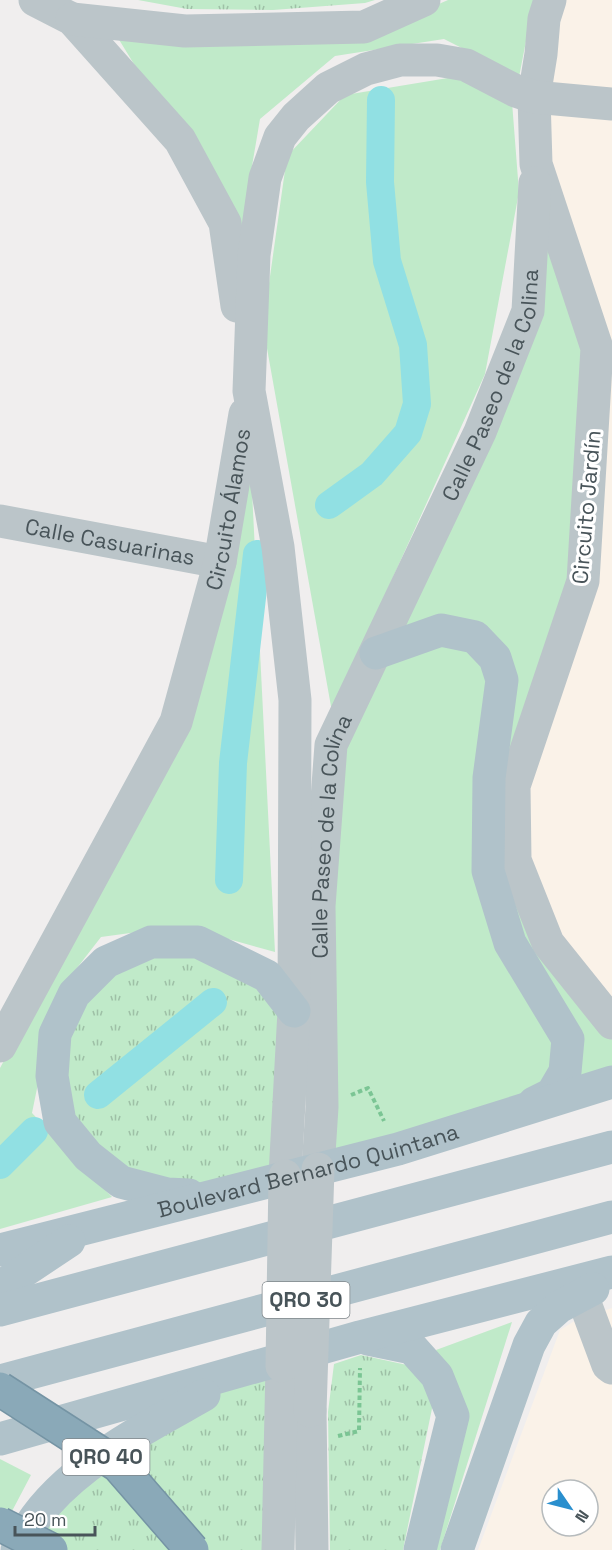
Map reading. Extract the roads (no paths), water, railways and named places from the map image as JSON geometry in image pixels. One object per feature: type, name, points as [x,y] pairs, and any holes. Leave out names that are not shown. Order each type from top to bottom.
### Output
[{"type":"highway","name":"QRO 40","points":[[0,1389],[118,1465],[192,1550]]},
{"type":"highway","points":[[0,1524],[51,1550]]},
{"type":"main road","points":[[376,653],[441,630],[475,638],[495,658],[499,669],[502,680],[489,778],[488,871],[510,943],[568,1039],[564,1072],[552,1094],[519,1110]]},
{"type":"main road","points":[[212,1195],[167,1194],[121,1182],[88,1156],[60,1122],[52,1076],[55,1034],[74,994],[106,962],[151,942],[198,942],[267,976],[294,1011]]},
{"type":"main road","name":"Boulevard Bernardo Quintana","points":[[0,1250],[398,1149],[612,1082]]},
{"type":"main road","points":[[0,1310],[612,1147]]},
{"type":"main road","name":"QRO 30","points":[[0,1381],[612,1217]]},
{"type":"main road","points":[[0,1287],[91,1227]]},
{"type":"main road","points":[[0,1439],[360,1337],[612,1272]]},
{"type":"main road","points":[[457,1550],[529,1346],[541,1323],[559,1307],[612,1279]]},
{"type":"main road","points":[[360,1337],[412,1348],[437,1376],[453,1416],[420,1550]]},
{"type":"main road","points":[[17,1550],[23,1535],[48,1502],[91,1462],[246,1371]]},
{"type":"street","name":"Circuito Álamos","points":[[0,1046],[176,722],[220,562],[249,391],[225,223],[180,140],[72,19],[35,0]]},
{"type":"street","points":[[72,19],[185,31],[364,27],[424,0]]},
{"type":"street","name":"Circuito Jardín","points":[[550,0],[544,20],[534,97],[536,164],[605,350],[598,584],[514,786],[515,860],[548,943],[612,1023]]},
{"type":"street","points":[[249,391],[254,255],[265,178],[279,137],[328,88],[366,69],[400,60],[437,60],[466,65],[516,91],[534,97],[612,104]]},
{"type":"street","name":"Calle Paseo de la Colina","points":[[278,1550],[301,1420],[319,1157],[322,1107],[319,906],[332,745],[480,432],[528,311],[536,164]]},
{"type":"street","name":"Calle Paseo de la Colina","points":[[249,391],[278,547],[295,700],[294,1011],[285,1164],[301,1420],[312,1550]]},
{"type":"street","name":"Calle Casuarinas","points":[[0,521],[220,562]]},
{"type":"street","points":[[582,1295],[608,1365],[612,1368]]},
{"type":"waterway","points":[[329,505],[372,474],[408,433],[417,404],[413,345],[387,261],[380,182],[381,100]]},
{"type":"waterway","points":[[229,880],[233,763],[257,554]]},
{"type":"waterway","points":[[98,1095],[213,1002]]},
{"type":"waterway","points":[[0,1165],[34,1131]]}]
